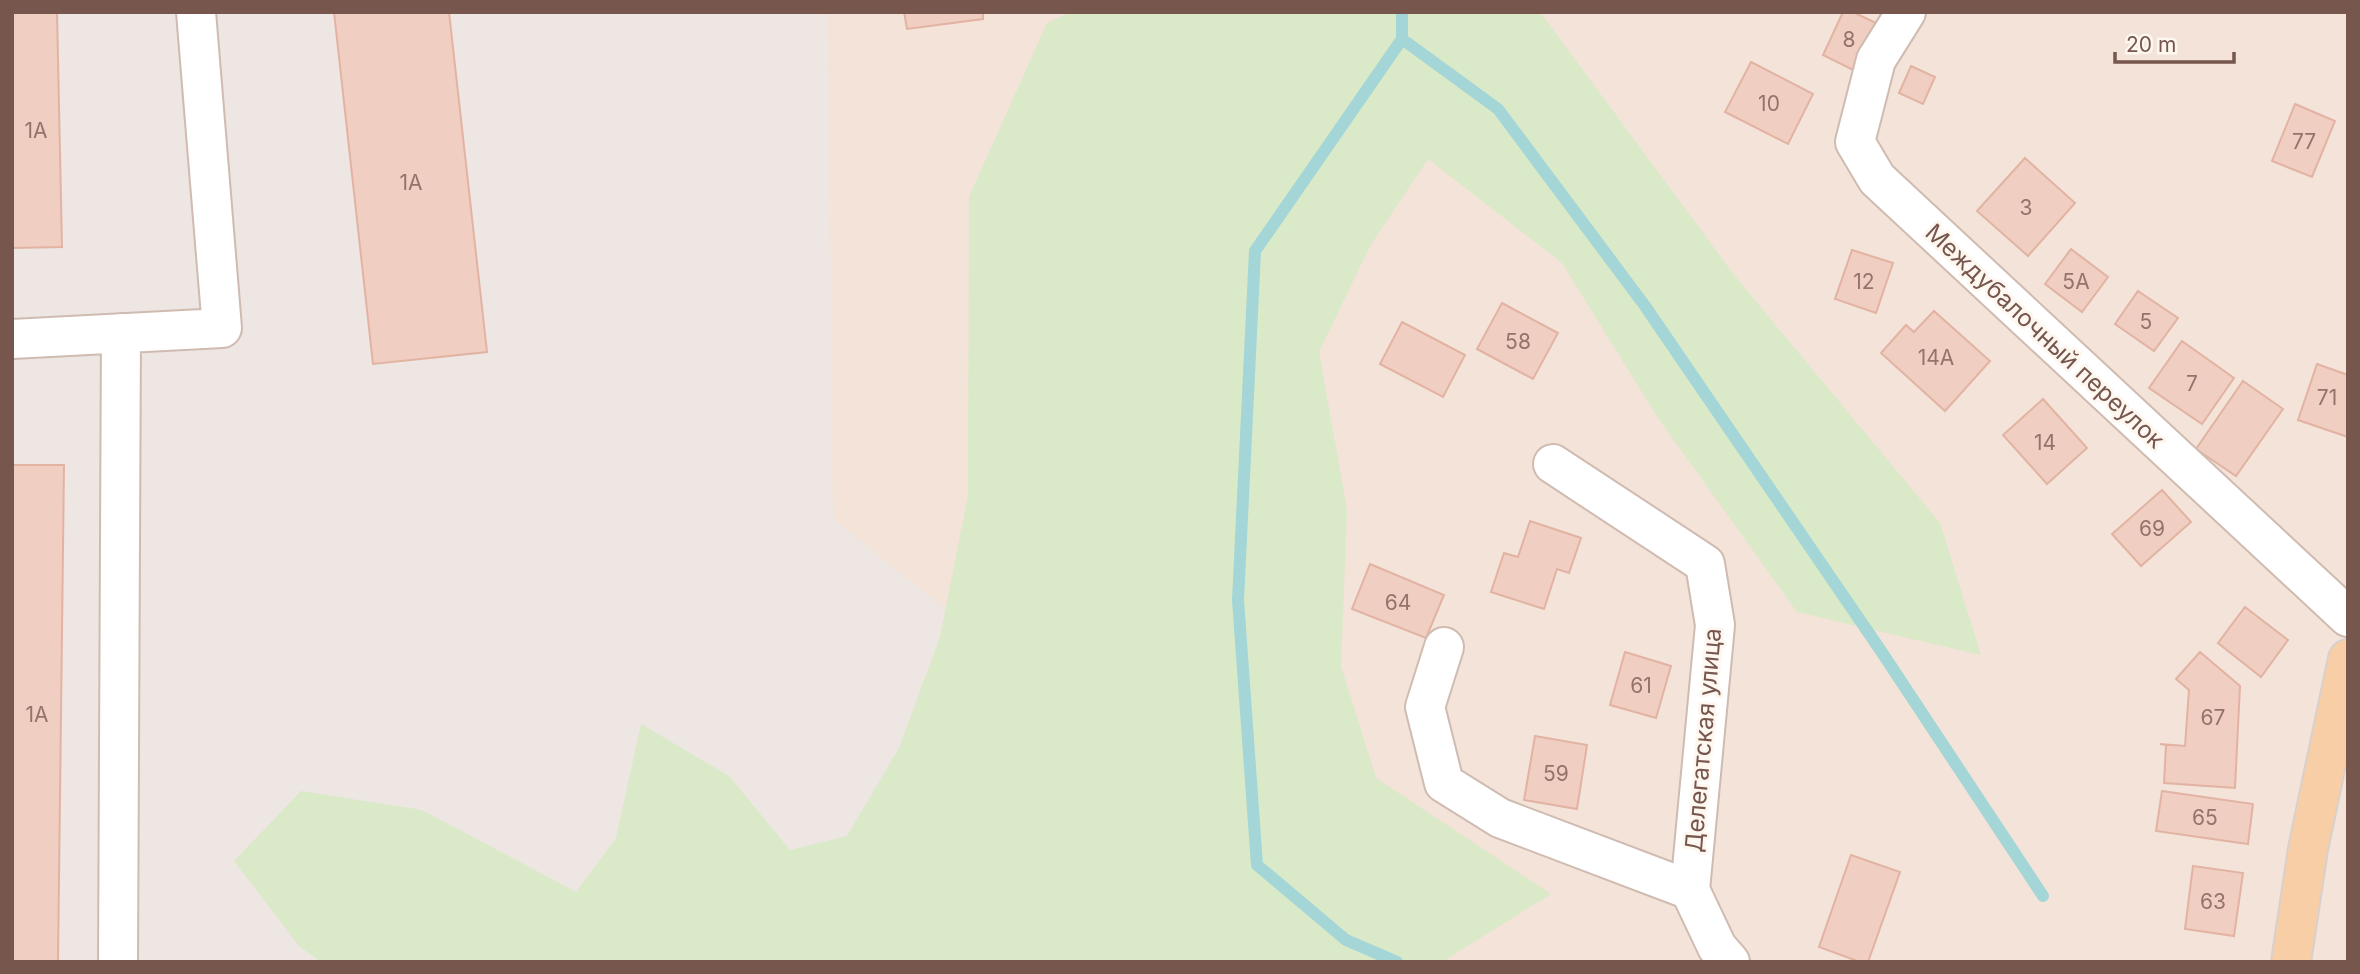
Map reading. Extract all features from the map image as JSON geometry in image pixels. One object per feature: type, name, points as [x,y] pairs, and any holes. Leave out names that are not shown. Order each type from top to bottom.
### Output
[{"type":"main road","points":[[2291,962],[2308,849],[2348,659]]},
{"type":"street","points":[[12,339],[222,328],[196,12]]},
{"type":"street","name":"Междубалочный переулок","points":[[1906,12],[1876,60],[1856,142],[1877,179],[2348,617]]},
{"type":"street","points":[[118,962],[121,333]]},
{"type":"street","name":"Делегатская улица","points":[[1444,647],[1425,707],[1444,783],[1500,818],[1690,890],[1716,625],[1705,564],[1553,464]]},
{"type":"street","points":[[1690,890],[1717,947],[1730,962]]},
{"type":"shaded area","points":[[12,12],[2348,12],[2348,962],[12,962]]},
{"type":"shaded area","points":[[12,12],[828,12],[833,519],[1383,962],[12,962]]},
{"type":"green space","points":[[1071,12],[1540,12],[1734,275],[1940,523],[1981,655],[1797,612],[1658,418],[1562,263],[1428,159],[1370,246],[1319,352],[1347,510],[1341,666],[1376,778],[1551,894],[1442,962],[321,962],[299,946],[234,861],[301,791],[422,810],[576,892],[616,838],[641,724],[729,776],[790,850],[847,836],[899,748],[940,637],[968,495],[969,197],[1047,23]]},
{"type":"building","points":[[12,12],[57,12],[62,247],[12,248]]},
{"type":"building","points":[[334,12],[449,12],[487,352],[373,364]]},
{"type":"building","points":[[904,12],[983,12],[983,19],[907,29]]},
{"type":"building","points":[[1843,12],[1853,12],[1876,23],[1853,70],[1823,55]]},
{"type":"building","points":[[1751,62],[1813,94],[1788,144],[1725,112]]},
{"type":"building","points":[[1911,66],[1935,77],[1923,104],[1899,93]]},
{"type":"building","points":[[2295,104],[2335,121],[2312,177],[2272,161]]},
{"type":"building","points":[[2025,158],[2075,203],[2028,256],[1977,211]]},
{"type":"building","points":[[2071,249],[2108,277],[2082,312],[2045,284]]},
{"type":"building","points":[[1852,250],[1893,263],[1876,313],[1835,299]]},
{"type":"building","points":[[2138,291],[2178,318],[2154,351],[2115,324]]},
{"type":"building","points":[[1502,303],[1558,333],[1533,379],[1477,349]]},
{"type":"building","points":[[1934,311],[1990,361],[1945,411],[1881,353],[1906,325],[1914,332]]},
{"type":"building","points":[[1402,322],[1465,355],[1443,397],[1380,364]]},
{"type":"building","points":[[2182,341],[2234,378],[2202,424],[2149,388]]},
{"type":"building","points":[[2317,364],[2348,375],[2348,437],[2298,420]]},
{"type":"building","points":[[2243,381],[2283,409],[2236,476],[2196,449]]},
{"type":"building","points":[[2043,399],[2087,448],[2047,484],[2003,435]]},
{"type":"building","points":[[12,465],[64,465],[58,962],[12,962]]},
{"type":"building","points":[[2162,490],[2191,522],[2141,566],[2112,534]]},
{"type":"building","points":[[1530,521],[1581,538],[1569,573],[1557,569],[1544,609],[1491,592],[1504,553],[1518,557]]},
{"type":"building","points":[[1370,564],[1444,595],[1426,638],[1352,609]]},
{"type":"building","points":[[2245,607],[2288,640],[2261,677],[2218,643]]},
{"type":"building","points":[[1625,652],[1671,666],[1656,718],[1610,705]]},
{"type":"building","points":[[2200,652],[2240,686],[2235,788],[2164,783],[2166,745],[2160,744],[2185,746],[2189,690],[2176,679]]},
{"type":"building","points":[[1535,736],[1587,745],[1577,809],[1524,800]]},
{"type":"building","points":[[2162,791],[2253,804],[2248,844],[2156,831]]},
{"type":"building","points":[[1851,855],[1900,872],[1868,962],[1860,962],[1819,947]]},
{"type":"building","points":[[2193,866],[2243,873],[2234,936],[2185,929]]},
{"type":"waterway","points":[[1402,12],[1402,39],[1498,109],[1645,306],[1881,651],[2043,896]]},
{"type":"waterway","points":[[1397,962],[1346,940],[1257,865],[1238,600],[1255,251],[1402,39]]}]
